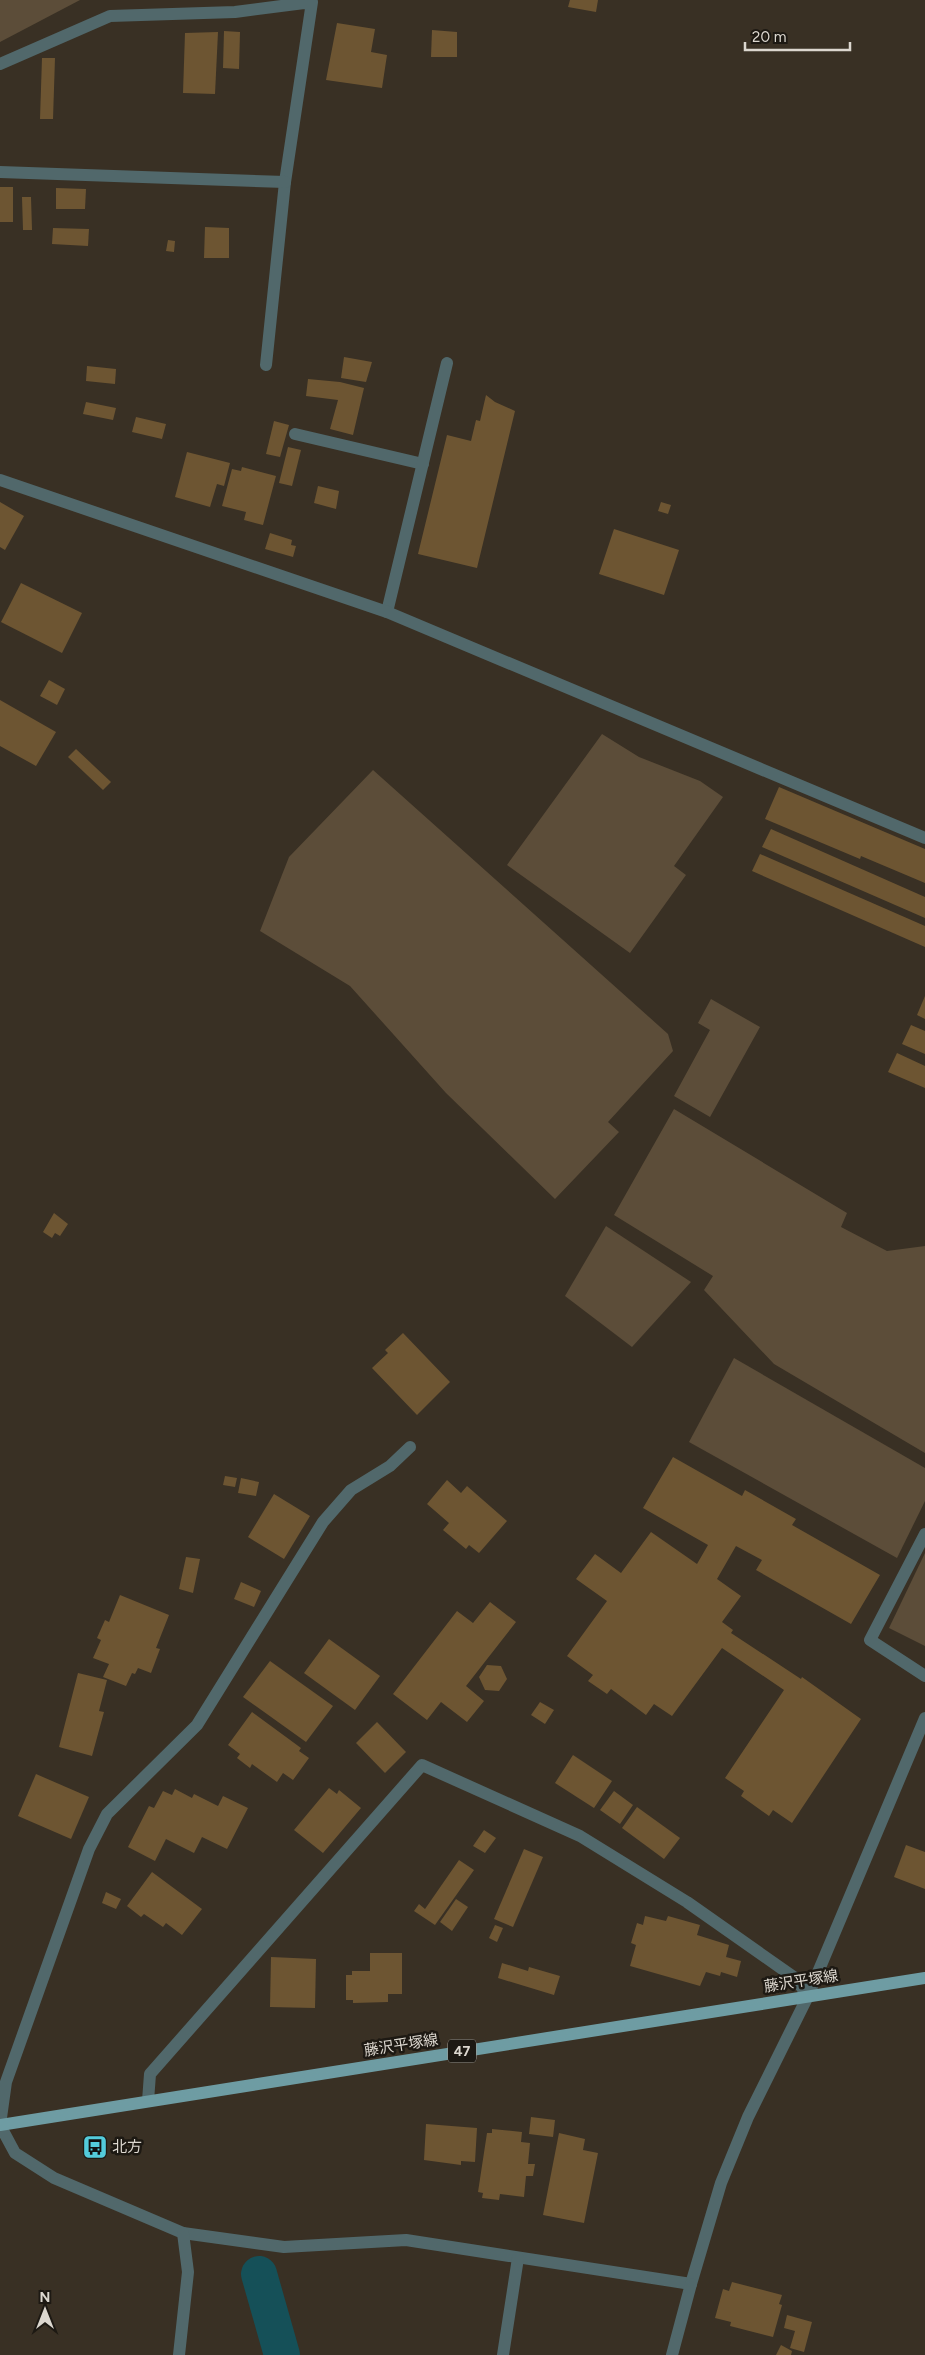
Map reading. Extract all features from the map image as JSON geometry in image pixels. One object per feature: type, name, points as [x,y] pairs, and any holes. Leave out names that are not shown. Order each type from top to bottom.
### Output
[{"type":"main road","name":"藤沢平塚線","points":[[0,2125],[925,1978]]},
{"type":"street","points":[[0,64],[110,16],[235,12],[312,2],[285,182],[266,365]]},
{"type":"street","points":[[0,172],[285,182]]},
{"type":"street","points":[[387,612],[447,363]]},
{"type":"street","points":[[295,434],[423,464]]},
{"type":"street","points":[[0,480],[387,612],[925,838]]},
{"type":"street","points":[[410,1447],[390,1466],[351,1490],[323,1522],[197,1725],[107,1814],[89,1849],[6,2082],[0,2125],[15,2153],[54,2178],[183,2233],[284,2247],[406,2240],[691,2284]]},
{"type":"street","points":[[925,1534],[870,1640],[925,1676]]},
{"type":"street","points":[[672,2355],[721,2183],[748,2117],[808,1996],[925,1718]]},
{"type":"street","points":[[148,2102],[150,2074],[422,1764],[580,1836],[695,1908],[795,1978],[808,1996]]},
{"type":"street","points":[[179,2355],[188,2272],[183,2233]]},
{"type":"street","points":[[503,2355],[518,2258]]},
{"type":"shaded area","points":[[0,0],[80,0],[0,42]]},
{"type":"shaded area","points":[[602,734],[639,757],[700,781],[723,797],[674,866],[686,875],[630,953],[507,865]]},
{"type":"shaded area","points":[[373,770],[668,1034],[673,1051],[608,1122],[619,1132],[555,1199],[446,1093],[350,986],[260,931],[289,857]]},
{"type":"shaded area","points":[[711,999],[760,1027],[710,1117],[674,1096],[710,1030],[698,1023]]},
{"type":"shaded area","points":[[674,1109],[847,1213],[841,1227],[887,1251],[925,1246],[925,1453],[774,1364],[704,1290],[713,1276],[614,1215]]},
{"type":"shaded area","points":[[606,1226],[691,1282],[632,1347],[565,1296]]},
{"type":"shaded area","points":[[734,1358],[925,1468],[925,1501],[897,1558],[689,1442]]},
{"type":"shaded area","points":[[925,1553],[925,1646],[889,1628]]},
{"type":"building","points":[[570,0],[598,0],[596,12],[568,7]]},
{"type":"building","points":[[337,23],[375,29],[371,52],[387,55],[382,88],[326,80]]},
{"type":"building","points":[[432,30],[457,32],[457,57],[431,57]]},
{"type":"building","points":[[224,31],[240,32],[239,69],[223,68]]},
{"type":"building","points":[[218,32],[215,94],[183,93],[185,33]]},
{"type":"building","points":[[42,58],[55,58],[53,119],[40,119]]},
{"type":"building","points":[[0,187],[13,187],[13,222],[0,222]]},
{"type":"building","points":[[56,188],[86,189],[85,209],[56,209]]},
{"type":"building","points":[[22,197],[31,197],[32,230],[23,230]]},
{"type":"building","points":[[205,227],[229,228],[229,258],[204,258]]},
{"type":"building","points":[[53,228],[89,229],[88,246],[52,244]]},
{"type":"building","points":[[168,240],[175,241],[174,252],[166,251]]},
{"type":"building","points":[[344,357],[372,362],[366,382],[341,378]]},
{"type":"building","points":[[87,366],[116,369],[115,384],[86,381]]},
{"type":"building","points":[[308,379],[340,382],[364,388],[353,435],[330,429],[338,400],[306,396]]},
{"type":"building","points":[[486,395],[495,402],[515,411],[477,568],[418,554],[447,435],[471,441],[476,420],[480,421]]},
{"type":"building","points":[[86,402],[116,408],[113,420],[83,414]]},
{"type":"building","points":[[136,417],[166,424],[162,439],[132,432]]},
{"type":"building","points":[[274,421],[289,425],[280,457],[266,454]]},
{"type":"building","points":[[288,447],[301,450],[292,486],[279,483]]},
{"type":"building","points":[[187,452],[230,463],[224,486],[217,484],[210,507],[175,497]]},
{"type":"building","points":[[242,467],[276,476],[263,525],[244,520],[246,512],[222,506],[232,469],[241,471]]},
{"type":"building","points":[[318,486],[339,491],[336,509],[314,503]]},
{"type":"building","points":[[0,502],[24,516],[5,550],[0,547]]},
{"type":"building","points":[[661,502],[671,505],[668,514],[658,511]]},
{"type":"building","points":[[614,529],[679,550],[664,595],[599,574]]},
{"type":"building","points":[[270,533],[292,540],[291,545],[296,546],[293,557],[265,549]]},
{"type":"building","points":[[21,583],[82,613],[62,653],[1,622]]},
{"type":"building","points":[[49,680],[65,689],[57,705],[40,696]]},
{"type":"building","points":[[0,700],[56,732],[36,766],[0,746]]},
{"type":"building","points":[[76,749],[111,782],[103,790],[68,757]]},
{"type":"building","points":[[779,787],[925,849],[925,883],[861,856],[860,859],[765,819]]},
{"type":"building","points":[[771,829],[925,897],[925,918],[762,847]]},
{"type":"building","points":[[760,854],[925,926],[925,947],[752,871]]},
{"type":"building","points":[[925,996],[925,1019],[917,1015]]},
{"type":"building","points":[[911,1025],[925,1031],[925,1054],[902,1044]]},
{"type":"building","points":[[897,1053],[925,1066],[925,1088],[888,1072]]},
{"type":"building","points":[[54,1213],[68,1224],[60,1236],[55,1233],[52,1238],[43,1232]]},
{"type":"building","points":[[403,1333],[450,1382],[417,1415],[372,1368],[388,1353],[385,1350]]},
{"type":"building","points":[[673,1457],[742,1496],[745,1490],[796,1519],[792,1525],[880,1575],[851,1624],[756,1570],[762,1560],[736,1546],[717,1579],[741,1596],[722,1622],[733,1630],[731,1633],[801,1679],[802,1677],[861,1719],[792,1823],[773,1810],[769,1816],[741,1796],[744,1791],[725,1778],[784,1690],[722,1648],[672,1716],[654,1704],[646,1715],[611,1689],[607,1694],[588,1681],[593,1675],[567,1656],[607,1601],[576,1579],[595,1554],[621,1573],[651,1532],[697,1564],[708,1545],[643,1508]]},
{"type":"building","points":[[225,1476],[237,1478],[235,1487],[223,1485]]},
{"type":"building","points":[[241,1478],[259,1482],[256,1496],[238,1493]]},
{"type":"building","points":[[447,1480],[461,1493],[467,1486],[507,1521],[479,1553],[469,1545],[466,1549],[443,1530],[449,1523],[427,1504]]},
{"type":"building","points":[[274,1494],[310,1516],[284,1559],[248,1537]]},
{"type":"building","points":[[186,1557],[200,1559],[193,1593],[179,1589]]},
{"type":"building","points":[[241,1582],[261,1591],[254,1607],[234,1599]]},
{"type":"building","points":[[120,1595],[169,1615],[156,1648],[160,1649],[151,1673],[138,1668],[135,1674],[132,1673],[126,1686],[103,1677],[109,1664],[93,1658],[101,1640],[97,1638],[105,1620],[109,1622]]},
{"type":"building","points":[[490,1602],[516,1622],[466,1686],[484,1701],[467,1722],[441,1702],[427,1720],[393,1694],[457,1611],[473,1623]]},
{"type":"building","points":[[329,1639],[380,1676],[355,1710],[304,1673]]},
{"type":"building","points":[[270,1661],[333,1706],[306,1742],[243,1697]]},
{"type":"building","points":[[487,1665],[501,1666],[507,1679],[499,1691],[485,1690],[479,1677]]},
{"type":"building","points":[[78,1673],[107,1680],[99,1711],[104,1712],[92,1756],[59,1747]]},
{"type":"building","points":[[540,1702],[554,1710],[545,1724],[531,1715]]},
{"type":"building","points":[[252,1712],[301,1748],[299,1751],[309,1758],[293,1780],[283,1773],[277,1782],[252,1764],[250,1768],[237,1758],[240,1754],[228,1745]]},
{"type":"building","points":[[377,1722],[406,1752],[385,1773],[356,1743]]},
{"type":"building","points":[[573,1755],[612,1781],[594,1808],[555,1783]]},
{"type":"building","points":[[36,1774],[89,1797],[71,1839],[18,1816]]},
{"type":"building","points":[[329,1788],[337,1794],[339,1790],[361,1808],[323,1853],[294,1830]]},
{"type":"building","points":[[175,1789],[192,1798],[194,1794],[218,1806],[223,1796],[248,1808],[227,1849],[202,1837],[194,1853],[166,1839],[155,1861],[128,1847],[149,1806],[154,1808],[163,1791],[172,1795]]},
{"type":"building","points":[[614,1791],[633,1805],[620,1824],[600,1810]]},
{"type":"building","points":[[637,1807],[680,1838],[664,1859],[622,1828]]},
{"type":"building","points":[[484,1830],[496,1838],[485,1853],[473,1846]]},
{"type":"building","points":[[906,1845],[925,1852],[925,1889],[894,1877]]},
{"type":"building","points":[[524,1849],[543,1857],[513,1927],[494,1919]]},
{"type":"building","points":[[459,1860],[474,1870],[435,1925],[414,1911],[419,1904],[425,1909]]},
{"type":"building","points":[[152,1872],[202,1909],[182,1935],[166,1923],[163,1927],[144,1914],[141,1917],[127,1906]]},
{"type":"building","points":[[106,1892],[121,1899],[116,1909],[102,1903]]},
{"type":"building","points":[[456,1899],[468,1907],[452,1931],[440,1922]]},
{"type":"building","points":[[645,1916],[666,1921],[668,1916],[700,1925],[697,1935],[729,1945],[726,1957],[741,1961],[737,1977],[721,1972],[720,1976],[706,1972],[700,1986],[630,1966],[636,1945],[631,1943],[637,1923],[643,1925]]},
{"type":"building","points":[[495,1925],[503,1928],[497,1942],[489,1938]]},
{"type":"building","points":[[370,1953],[402,1953],[402,1994],[388,1994],[388,2002],[353,2003],[353,2000],[346,2000],[346,1975],[352,1975],[352,1971],[370,1971]]},
{"type":"building","points":[[271,1957],[316,1959],[315,2008],[270,2007]]},
{"type":"building","points":[[502,1963],[528,1971],[529,1967],[560,1976],[554,1995],[498,1978]]},
{"type":"building","points":[[531,2117],[555,2120],[553,2137],[529,2134]]},
{"type":"building","points":[[426,2124],[477,2128],[475,2162],[461,2161],[461,2165],[424,2160]]},
{"type":"building","points":[[492,2129],[522,2132],[521,2142],[530,2143],[528,2164],[535,2164],[533,2176],[526,2176],[524,2197],[500,2194],[499,2200],[482,2198],[483,2193],[478,2192],[487,2133],[492,2133]]},
{"type":"building","points":[[559,2133],[585,2139],[583,2150],[598,2153],[584,2223],[543,2215]]},
{"type":"building","points":[[732,2282],[782,2295],[779,2304],[782,2305],[773,2337],[730,2326],[731,2322],[715,2318],[723,2289],[729,2291]]},
{"type":"building","points":[[787,2315],[812,2322],[804,2352],[790,2348],[795,2331],[784,2328]]},
{"type":"building","points":[[781,2345],[792,2351],[791,2355],[776,2355]]},
{"type":"waterway","points":[[259,2274],[282,2355]]},
{"type":"place","name":"北方","points":[[95,2147]]}]
